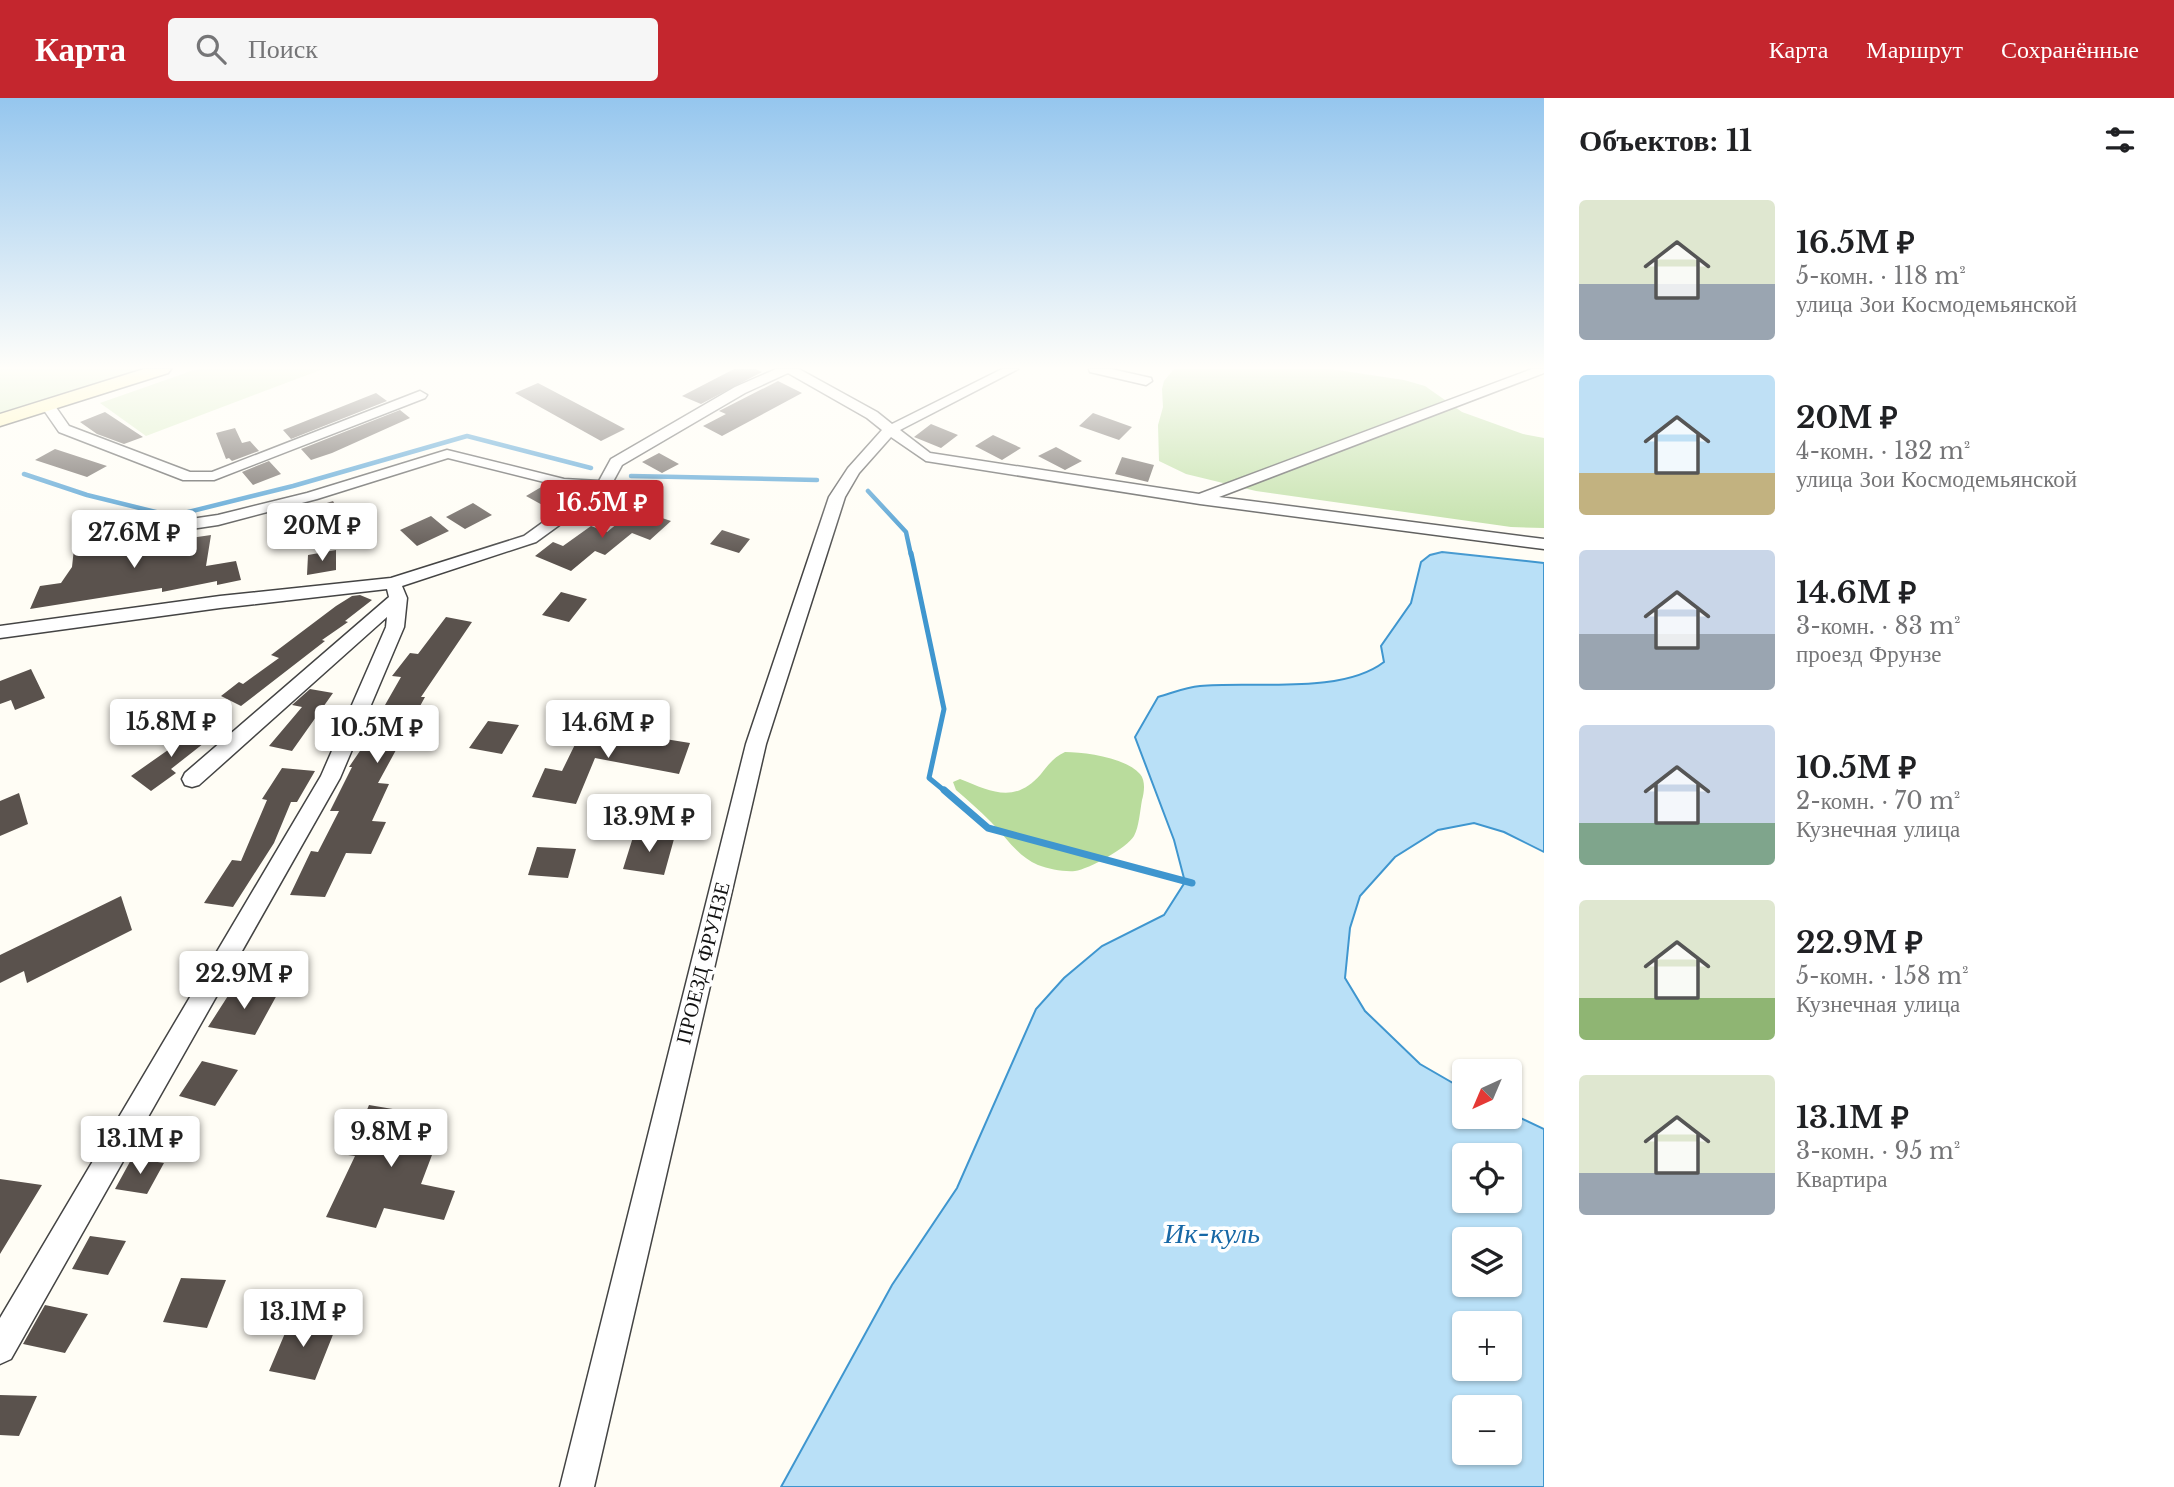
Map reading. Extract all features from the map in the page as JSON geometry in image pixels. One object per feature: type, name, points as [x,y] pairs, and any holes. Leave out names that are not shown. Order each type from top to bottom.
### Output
[{"type":"street","points":[[76,434],[188,477],[214,476],[321,434]]},
{"type":"street","points":[[0,632],[220,602],[396,590],[530,539],[604,486],[616,462],[665,434]]},
{"type":"street","name":"ПРОЕЗД ФРУНЗЕ","points":[[577,1487],[756,744],[837,497],[853,471],[887,434]]},
{"type":"street","points":[[895,434],[926,457],[1199,499],[1544,544]]},
{"type":"street","points":[[1199,499],[1371,434]]},
{"type":"street","points":[[171,527],[218,520],[312,496],[447,454],[564,483],[604,486]]},
{"type":"street","points":[[192,779],[396,590]]},
{"type":"street","points":[[0,1348],[330,778],[396,627],[396,590]]},
{"type":"green space","points":[[1158,434],[1523,434],[1544,438],[1544,528],[1511,527],[1256,491],[1186,474],[1159,461]]},
{"type":"green space","points":[[1065,752],[1116,760],[1134,768],[1144,783],[1134,836],[1107,857],[1075,871],[1047,868],[1024,857],[956,790],[953,782],[960,779],[993,791],[1012,792],[1031,783]]},
{"type":"water","name":"Ик-куль","points":[[1442,552],[1544,563],[1544,852],[1504,832],[1474,823],[1438,830],[1395,857],[1360,896],[1350,928],[1345,978],[1365,1011],[1420,1064],[1452,1082],[1452,1129],[1522,1129],[1522,1119],[1544,1129],[1544,1487],[781,1487],[892,1285],[957,1188],[1036,1009],[1064,978],[1102,946],[1164,915],[1185,882],[1174,840],[1135,737],[1158,697],[1195,687],[1321,683],[1366,672],[1384,662],[1381,646],[1411,603],[1421,562],[1430,555]]},
{"type":"building","points":[[97,434],[138,434],[143,437],[124,444]]},
{"type":"building","points":[[216,434],[238,434],[242,443],[250,441],[259,451],[232,461],[226,459]]},
{"type":"building","points":[[286,434],[304,434],[291,439]]},
{"type":"building","points":[[340,434],[375,434],[311,460],[301,449]]},
{"type":"building","points":[[588,434],[615,434],[601,441]]},
{"type":"building","points":[[918,434],[958,435],[941,448],[914,437]]},
{"type":"building","points":[[1101,434],[1125,434],[1119,440]]},
{"type":"building","points":[[993,435],[1021,448],[1002,460],[975,446]]},
{"type":"building","points":[[1056,447],[1082,461],[1065,470],[1038,456]]},
{"type":"building","points":[[55,449],[107,466],[87,477],[35,460]]},
{"type":"building","points":[[659,453],[679,464],[662,473],[642,462]]},
{"type":"building","points":[[1122,457],[1154,465],[1148,482],[1115,474]]},
{"type":"building","points":[[269,461],[281,474],[253,485],[242,472]]},
{"type":"building","points":[[543,486],[563,496],[546,507],[526,496]]},
{"type":"building","points":[[333,501],[342,517],[307,528],[299,512]]},
{"type":"building","points":[[473,503],[492,515],[465,529],[446,517]]},
{"type":"building","points":[[635,509],[671,521],[650,540],[632,533],[605,555],[595,551],[571,571],[535,556],[553,542],[563,546],[591,526],[607,532]]},
{"type":"building","points":[[431,516],[449,531],[417,546],[400,530]]},
{"type":"building","points":[[722,530],[750,539],[739,553],[710,544]]},
{"type":"building","points":[[109,532],[108,550],[211,535],[206,566],[236,561],[241,580],[217,585],[217,581],[162,592],[162,588],[30,609],[40,586],[61,583],[72,567],[75,539]]},
{"type":"building","points":[[336,550],[336,570],[307,575],[308,555]]},
{"type":"building","points":[[561,592],[587,599],[569,622],[542,615]]},
{"type":"building","points":[[360,595],[372,600],[345,621],[348,622],[322,640],[325,641],[241,706],[221,696],[279,658],[271,655],[336,606],[352,596]]},
{"type":"building","points":[[446,617],[472,622],[421,697],[425,697],[378,783],[389,784],[372,821],[386,822],[371,854],[346,853],[325,897],[290,895],[311,851],[318,852],[339,811],[330,811],[352,767],[349,767],[381,720],[377,719],[401,677],[392,676],[410,653],[418,654]]},
{"type":"building","points":[[31,669],[45,698],[15,710],[11,700],[0,704],[0,681]]},
{"type":"building","points":[[310,689],[333,693],[292,751],[269,746],[302,707],[292,705]]},
{"type":"building","points":[[488,721],[519,725],[502,754],[469,748]]},
{"type":"building","points":[[195,726],[213,736],[171,769],[176,773],[151,791],[131,776],[178,743],[175,741]]},
{"type":"building","points":[[584,726],[690,743],[679,774],[595,758],[576,804],[532,797],[545,768],[562,771]]},
{"type":"building","points":[[282,768],[315,771],[297,802],[291,802],[274,843],[233,907],[204,903],[232,860],[241,861],[267,800],[262,799]]},
{"type":"building","points":[[19,793],[28,824],[0,836],[0,801]]},
{"type":"building","points":[[634,834],[674,839],[664,875],[623,869]]},
{"type":"building","points":[[537,847],[576,849],[568,878],[528,875]]},
{"type":"building","points":[[121,896],[132,930],[27,983],[24,971],[0,983],[0,955]]},
{"type":"building","points":[[233,988],[278,993],[255,1035],[208,1027]]},
{"type":"building","points":[[202,1061],[238,1070],[215,1106],[179,1096]]},
{"type":"building","points":[[369,1105],[446,1118],[421,1184],[455,1191],[444,1220],[384,1208],[376,1228],[326,1217],[355,1156],[348,1155]]},
{"type":"building","points":[[132,1158],[164,1163],[147,1194],[115,1189]]},
{"type":"building","points":[[0,1179],[42,1185],[0,1254]]},
{"type":"building","points":[[90,1236],[126,1241],[108,1275],[72,1269]]},
{"type":"building","points":[[181,1278],[226,1280],[207,1328],[163,1322]]},
{"type":"building","points":[[45,1305],[88,1314],[65,1353],[23,1344]]},
{"type":"building","points":[[291,1319],[336,1327],[315,1380],[269,1371]]},
{"type":"building","points":[[0,1395],[37,1396],[19,1436],[0,1435]]},
{"type":"waterway","points":[[24,474],[87,495],[172,516],[293,486],[467,436],[591,468]]},
{"type":"waterway","points":[[631,476],[817,480]]},
{"type":"waterway","points":[[868,491],[906,532],[911,555]]},
{"type":"waterway","points":[[911,553],[944,709],[929,778],[946,792]]},
{"type":"waterway","points":[[944,790],[988,828],[1192,883]]}]
